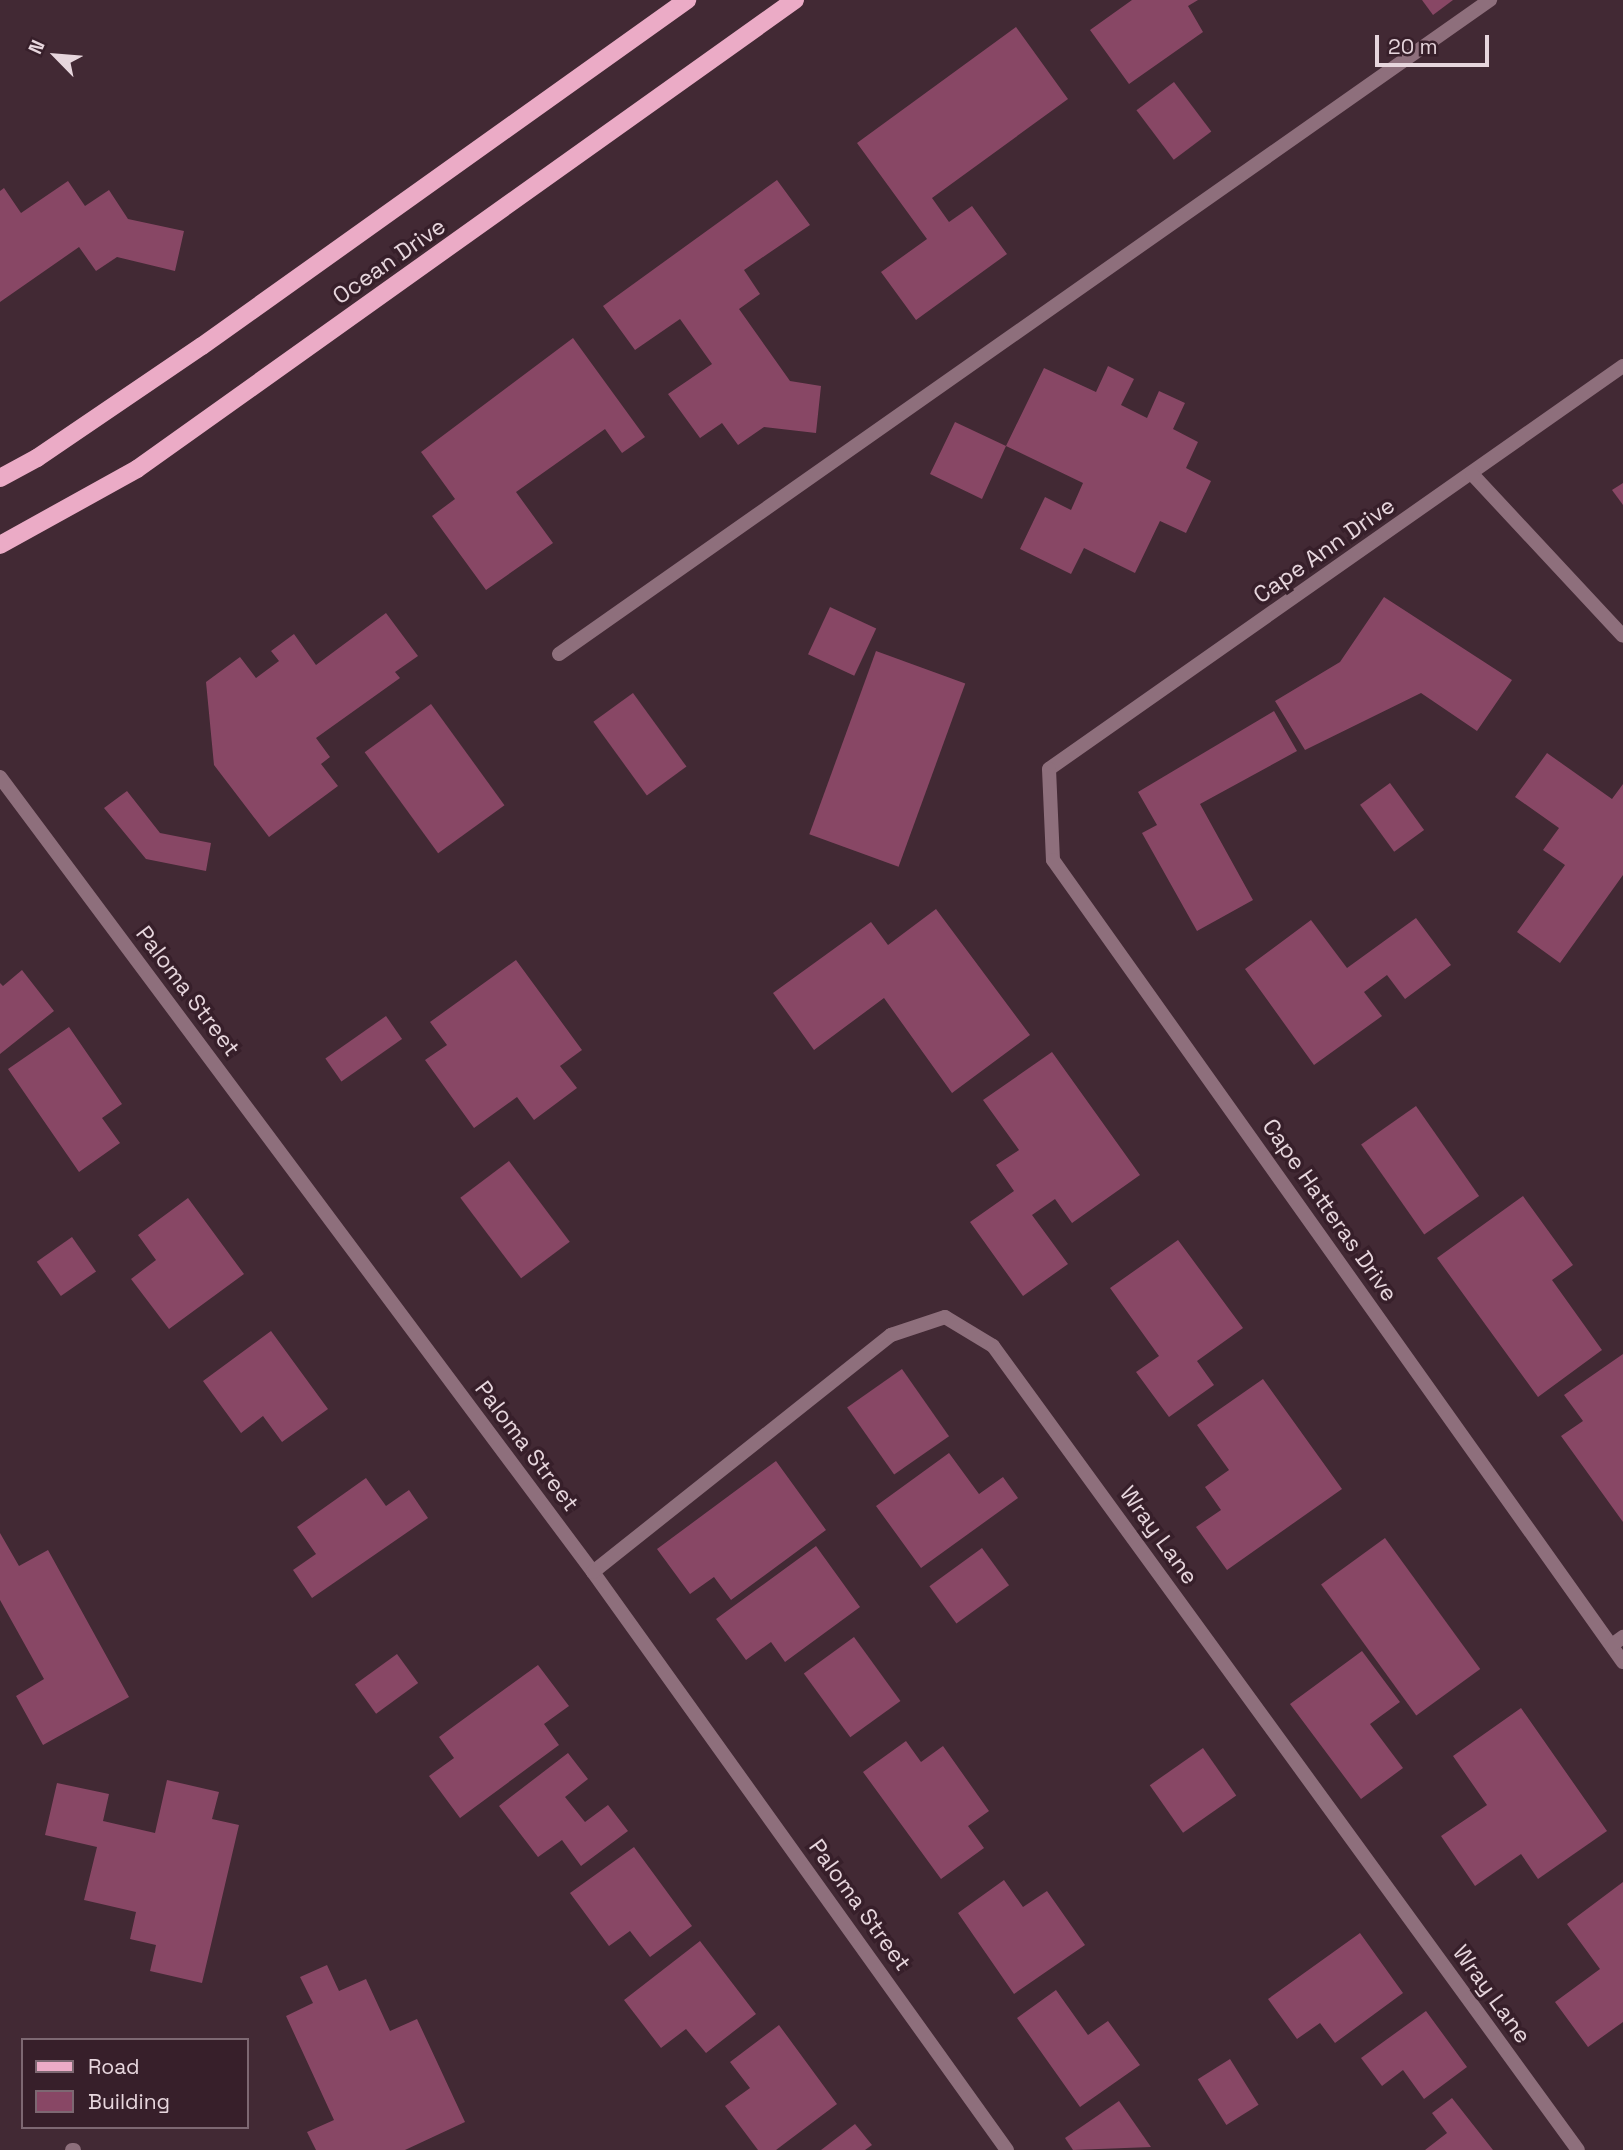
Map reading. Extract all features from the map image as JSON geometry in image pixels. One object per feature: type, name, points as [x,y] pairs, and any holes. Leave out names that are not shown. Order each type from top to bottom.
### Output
[{"type":"main road","name":"Ocean Drive","points":[[0,478],[202,346],[687,0]]},
{"type":"main road","name":"Ocean Drive","points":[[0,545],[137,468],[795,0]]},
{"type":"street","points":[[559,653],[1490,0]]},
{"type":"street","name":"Cape Ann Drive","points":[[1049,769],[1623,366]]},
{"type":"street","points":[[1472,474],[1623,636]]},
{"type":"street","name":"Cape Hatteras Drive","points":[[1049,769],[1053,860],[1617,1641],[1623,1662]]},
{"type":"street","name":"Paloma Street","points":[[0,777],[593,1572],[1007,2150]]},
{"type":"street","name":"Wray Lane","points":[[593,1572],[891,1335],[945,1317],[993,1346],[1578,2150]]},
{"type":"building","points":[[1132,0],[1198,0],[1188,6],[1203,32],[1129,84],[1090,30]]},
{"type":"building","points":[[1422,0],[1453,0],[1433,15]]},
{"type":"building","points":[[1016,27],[1068,99],[932,198],[949,222],[972,206],[1007,254],[916,320],[881,272],[927,239],[857,143]]},
{"type":"building","points":[[1174,82],[1211,132],[1174,160],[1136,110]]},
{"type":"building","points":[[777,180],[810,225],[744,270],[760,294],[739,309],[790,381],[821,386],[816,433],[764,427],[738,445],[722,423],[700,438],[668,394],[712,364],[680,319],[635,350],[603,306]]},
{"type":"building","points":[[68,181],[85,206],[109,190],[128,219],[184,231],[175,271],[117,257],[96,271],[79,247],[0,302],[0,191],[4,188],[21,213]]},
{"type":"building","points":[[573,338],[645,437],[622,453],[605,429],[516,492],[553,543],[486,590],[432,516],[455,499],[421,452]]},
{"type":"building","points":[[1108,366],[1134,379],[1121,405],[1147,418],[1159,391],[1185,403],[1173,429],[1198,442],[1186,468],[1211,481],[1186,533],[1160,521],[1135,573],[1084,548],[1071,574],[1020,549],[1045,497],[1071,510],[1083,483],[1006,446],[1044,368],[1096,392]]},
{"type":"building","points":[[955,422],[1006,446],[982,499],[930,474]]},
{"type":"building","points":[[1623,483],[1623,505],[1612,490]]},
{"type":"building","points":[[1384,597],[1512,680],[1477,731],[1421,693],[1305,750],[1275,701],[1340,662]]},
{"type":"building","points":[[830,607],[876,629],[854,676],[808,654]]},
{"type":"building","points":[[386,613],[418,656],[395,672],[400,678],[316,738],[330,757],[321,764],[338,786],[269,837],[214,765],[206,682],[240,657],[256,678],[279,661],[271,651],[294,634],[316,665]]},
{"type":"building","points":[[876,651],[965,683],[899,867],[809,834]]},
{"type":"building","points":[[633,693],[686,767],[647,795],[593,722]]},
{"type":"building","points":[[431,704],[504,805],[438,853],[365,752]]},
{"type":"building","points":[[1274,711],[1297,751],[1200,804],[1253,900],[1197,931],[1142,833],[1157,825],[1138,792]]},
{"type":"building","points":[[1547,753],[1612,799],[1623,784],[1623,875],[1560,963],[1517,932],[1565,865],[1543,850],[1559,828],[1515,797]]},
{"type":"building","points":[[1390,783],[1424,830],[1394,852],[1360,805]]},
{"type":"building","points":[[127,791],[160,833],[211,843],[206,871],[146,859],[104,808]]},
{"type":"building","points":[[936,909],[1030,1035],[952,1093],[884,998],[814,1050],[773,993],[871,922],[888,945]]},
{"type":"building","points":[[1416,918],[1451,965],[1405,999],[1387,975],[1364,992],[1382,1016],[1314,1065],[1245,969],[1311,920],[1347,968]]},
{"type":"building","points":[[516,960],[582,1050],[560,1066],[577,1088],[534,1120],[517,1097],[474,1128],[425,1060],[447,1045],[430,1022]]},
{"type":"building","points":[[22,970],[54,1011],[0,1054],[0,983],[3,986]]},
{"type":"building","points":[[386,1016],[402,1039],[341,1081],[325,1058]]},
{"type":"building","points":[[69,1027],[122,1104],[102,1118],[120,1143],[79,1172],[8,1069]]},
{"type":"building","points":[[1052,1052],[1140,1175],[1072,1223],[1055,1199],[1032,1215],[1068,1264],[1023,1296],[970,1222],[1014,1191],[996,1165],[1019,1150],[983,1100]]},
{"type":"building","points":[[1416,1106],[1479,1196],[1424,1235],[1361,1144]]},
{"type":"building","points":[[509,1161],[570,1242],[521,1278],[460,1198]]},
{"type":"building","points":[[1523,1196],[1573,1265],[1552,1280],[1602,1350],[1538,1397],[1437,1258]]},
{"type":"building","points":[[188,1198],[244,1274],[169,1329],[131,1279],[156,1260],[138,1235]]},
{"type":"building","points":[[72,1237],[96,1271],[61,1296],[37,1262]]},
{"type":"building","points":[[1178,1240],[1243,1328],[1197,1361],[1214,1385],[1169,1417],[1136,1372],[1159,1356],[1110,1288]]},
{"type":"building","points":[[271,1331],[328,1409],[282,1442],[263,1416],[241,1433],[203,1381]]},
{"type":"building","points":[[1623,1354],[1623,1522],[1561,1436],[1583,1421],[1564,1395]]},
{"type":"building","points":[[902,1369],[949,1436],[894,1475],[847,1407]]},
{"type":"building","points":[[1263,1379],[1342,1489],[1227,1570],[1196,1527],[1221,1510],[1205,1487],[1229,1470],[1197,1425]]},
{"type":"building","points":[[949,1453],[979,1494],[1003,1477],[1018,1498],[921,1568],[876,1506]]},
{"type":"building","points":[[776,1461],[826,1530],[731,1600],[714,1577],[690,1594],[657,1549]]},
{"type":"building","points":[[366,1478],[386,1506],[409,1490],[428,1518],[312,1598],[293,1570],[316,1554],[297,1527]]},
{"type":"building","points":[[0,1533],[19,1566],[48,1550],[129,1697],[43,1745],[16,1696],[44,1679],[0,1600]]},
{"type":"building","points":[[1385,1538],[1480,1669],[1416,1715],[1321,1584]]},
{"type":"building","points":[[816,1546],[860,1607],[785,1662],[771,1642],[746,1660],[716,1619]]},
{"type":"building","points":[[982,1548],[1009,1585],[956,1623],[929,1586]]},
{"type":"building","points":[[854,1637],[900,1701],[850,1737],[804,1673]]},
{"type":"building","points":[[1362,1651],[1400,1702],[1370,1724],[1403,1768],[1361,1799],[1290,1704]]},
{"type":"building","points":[[397,1654],[418,1683],[376,1714],[355,1685]]},
{"type":"building","points":[[538,1665],[569,1706],[544,1724],[559,1745],[460,1818],[429,1776],[454,1758],[439,1737]]},
{"type":"building","points":[[1521,1708],[1607,1831],[1538,1879],[1521,1854],[1475,1886],[1441,1836],[1487,1805],[1453,1756]]},
{"type":"building","points":[[906,1741],[921,1762],[943,1746],[989,1811],[968,1826],[984,1848],[941,1879],[863,1772]]},
{"type":"building","points":[[1203,1748],[1236,1796],[1183,1833],[1150,1785]]},
{"type":"building","points":[[568,1753],[588,1779],[565,1797],[585,1822],[608,1805],[628,1831],[581,1866],[562,1840],[538,1857],[499,1806]]},
{"type":"building","points":[[167,1780],[219,1792],[212,1819],[239,1825],[202,1983],[150,1971],[156,1945],[130,1939],[136,1912],[84,1900],[97,1847],[45,1835],[57,1783],[109,1794],[103,1821],[155,1833]]},
{"type":"building","points":[[634,1847],[692,1926],[650,1957],[630,1931],[609,1946],[570,1893]]},
{"type":"building","points":[[1004,1880],[1023,1907],[1047,1891],[1085,1945],[1014,1994],[958,1913]]},
{"type":"building","points":[[1623,1882],[1623,2022],[1588,2047],[1555,2002],[1600,1969],[1567,1924]]},
{"type":"building","points":[[1360,1933],[1403,1993],[1335,2043],[1320,2023],[1297,2039],[1268,1999]]},
{"type":"building","points":[[700,1941],[756,2014],[706,2053],[686,2029],[661,2048],[624,2000]]},
{"type":"building","points":[[327,1965],[339,1991],[366,1979],[390,2031],[417,2019],[465,2122],[405,2150],[316,2150],[307,2132],[334,2120],[286,2016],[313,2003],[300,1977]]},
{"type":"building","points":[[1056,1990],[1088,2035],[1108,2021],[1140,2065],[1080,2107],[1017,2018]]},
{"type":"building","points":[[1426,2011],[1467,2067],[1424,2099],[1403,2070],[1382,2086],[1361,2058]]},
{"type":"building","points":[[779,2025],[837,2104],[776,2150],[758,2150],[725,2106],[750,2088],[730,2062]]},
{"type":"building","points":[[1230,2059],[1259,2105],[1226,2125],[1198,2079]]},
{"type":"building","points":[[1452,2098],[1493,2150],[1425,2150],[1447,2133],[1432,2113]]},
{"type":"building","points":[[1119,2101],[1151,2147],[1073,2150],[1065,2138]]},
{"type":"building","points":[[855,2124],[872,2145],[865,2150],[821,2150]]}]
